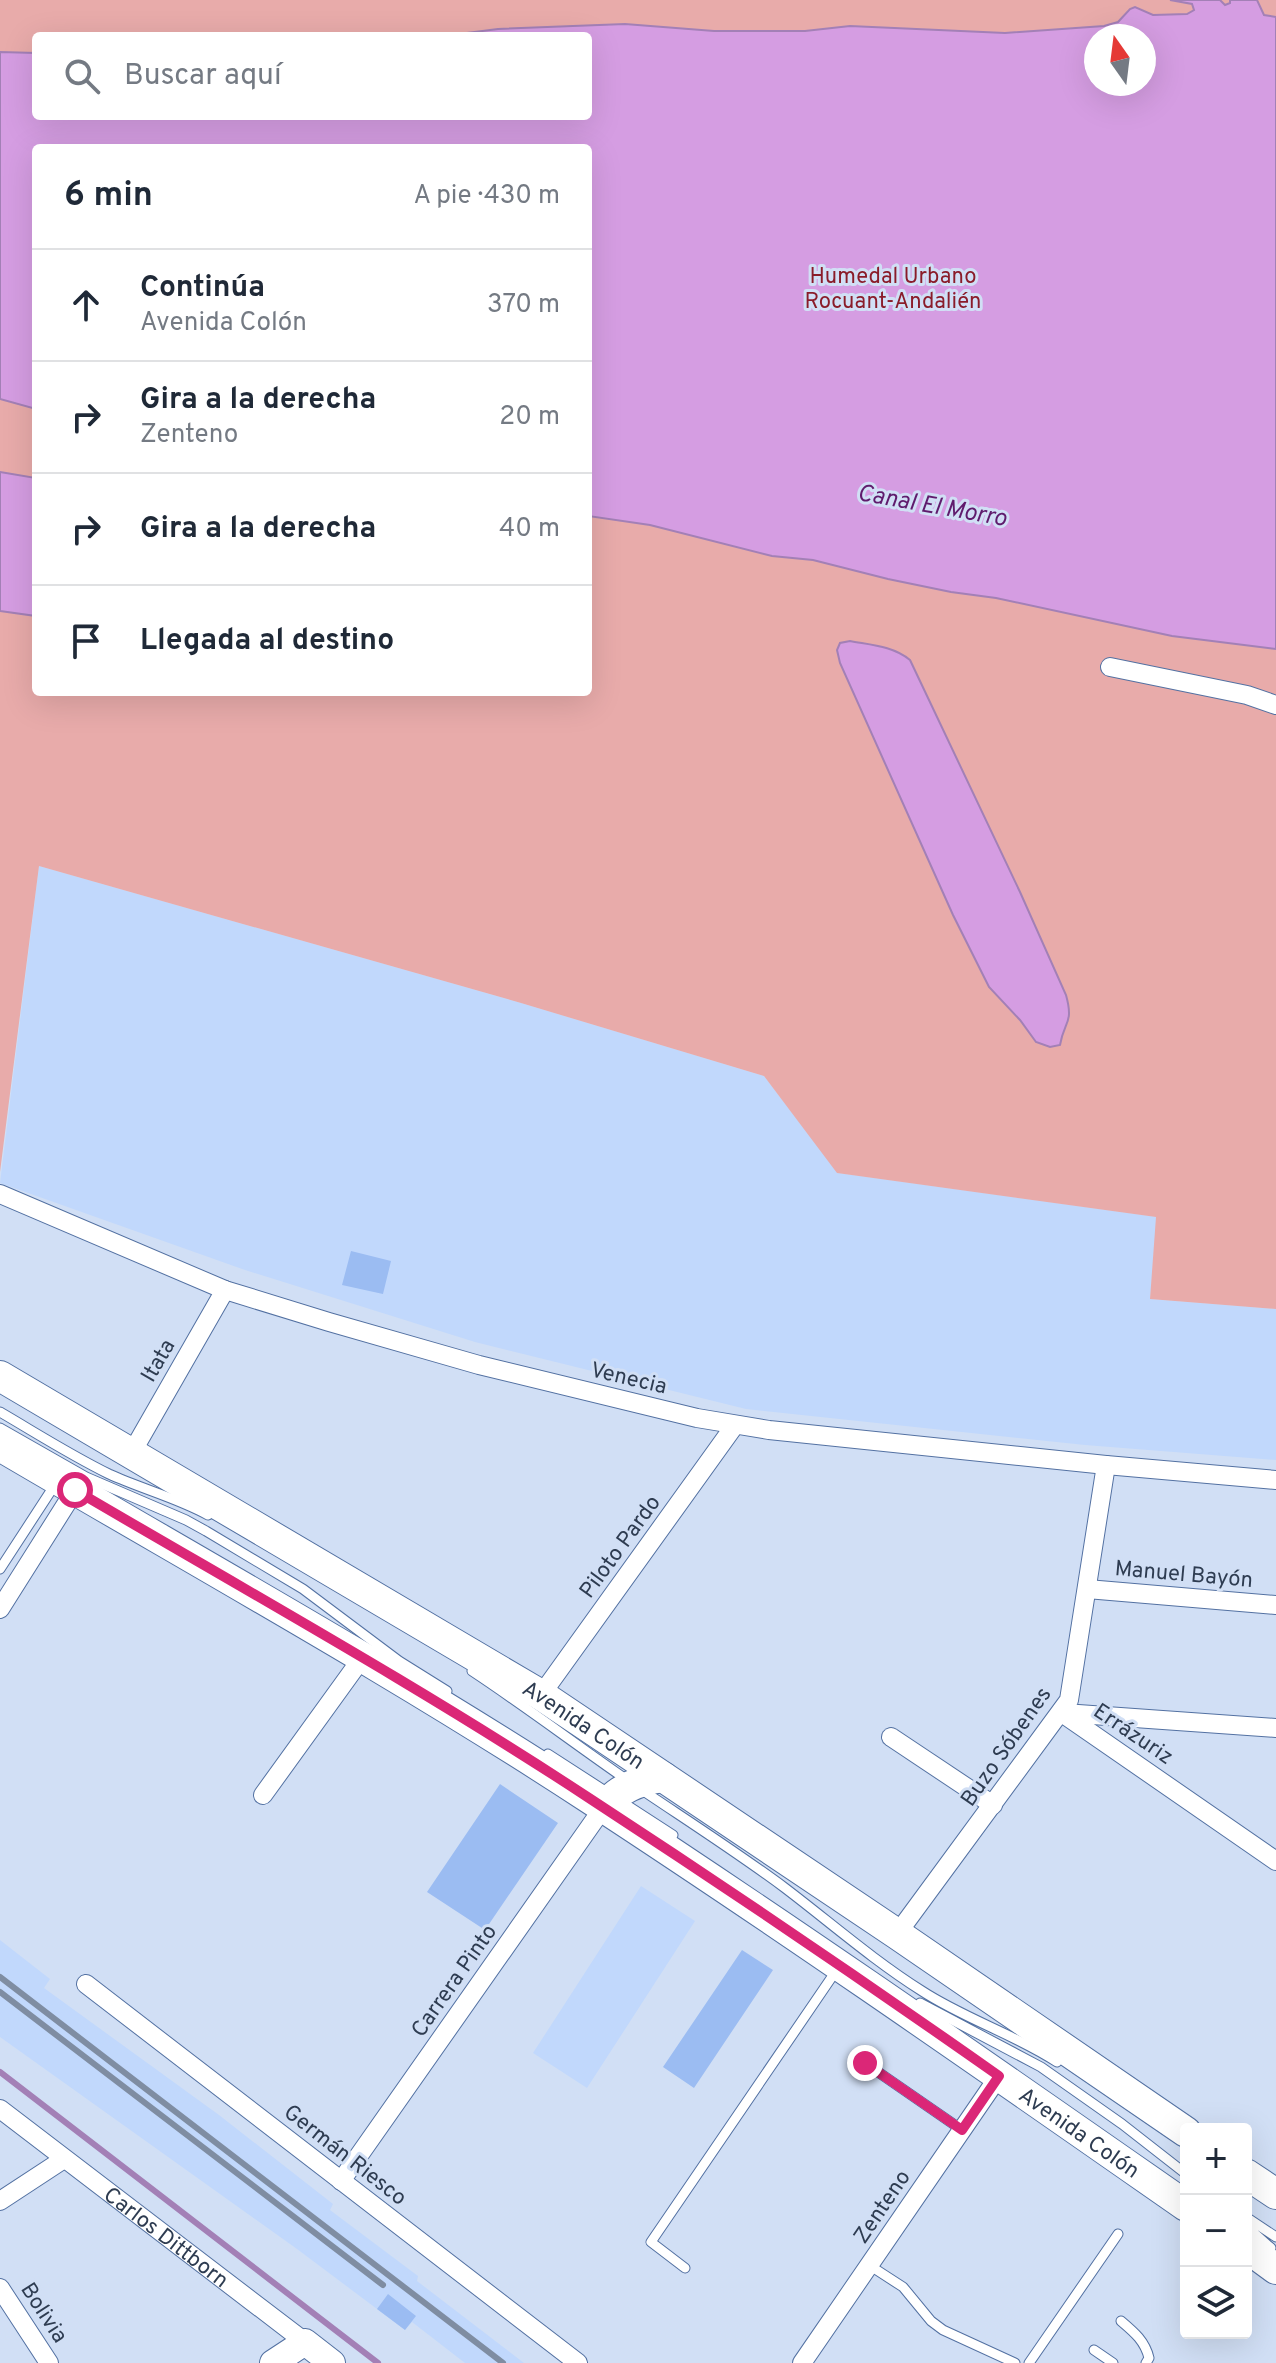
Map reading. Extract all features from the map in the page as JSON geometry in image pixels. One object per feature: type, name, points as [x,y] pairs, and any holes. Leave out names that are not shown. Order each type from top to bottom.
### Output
[{"type":"main road","name":"Avenida Colón","points":[[0,1376],[541,1695],[1179,2127]]},
{"type":"main road","name":"Avenida Colón","points":[[0,1446],[362,1658],[617,1796],[840,1965],[1180,2202]]},
{"type":"main road","points":[[617,1796],[663,1777]]},
{"type":"main road","points":[[1252,2178],[1276,2194]]},
{"type":"main road","points":[[1252,2251],[1276,2269]]},
{"type":"street","points":[[1110,667],[1247,695],[1276,705]]},
{"type":"street","name":"Venecia","points":[[0,1194],[225,1290],[479,1365],[597,1395],[735,1425],[1276,1480]]},
{"type":"street","name":"Itata","points":[[131,1454],[225,1290]]},
{"type":"street","name":"Piloto Pardo","points":[[541,1695],[735,1425]]},
{"type":"street","name":"Buzo Sóbenes","points":[[897,1934],[1062,1713],[1072,1690],[1106,1465]]},
{"type":"street","points":[[0,1609],[46,1537],[67,1485]]},
{"type":"street","name":"Manuel Bayón","points":[[1087,1589],[1276,1605]]},
{"type":"street","points":[[263,1795],[362,1658]]},
{"type":"street","name":"Errázuriz","points":[[1062,1713],[1276,1728]]},
{"type":"street","name":"Errázuriz","points":[[1062,1713],[1276,1861]]},
{"type":"street","points":[[891,1737],[993,1805]]},
{"type":"street","name":"Carrera Pinto","points":[[341,2181],[617,1796]]},
{"type":"street","name":"Germán Riesco","points":[[86,1984],[578,2363]]},
{"type":"street","name":"Zenteno","points":[[802,2363],[999,2076]]},
{"type":"street","name":"Carlos Dittborn","points":[[0,2109],[332,2363]]},
{"type":"street","points":[[0,2201],[64,2159]]},
{"type":"street","name":"Bolivia","points":[[0,2288],[49,2363]]},
{"type":"street","points":[[273,2363],[305,2342]]},
{"type":"lane","points":[[0,1412],[112,1476],[179,1501],[220,1523]]},
{"type":"lane","points":[[0,1428],[86,1477],[206,1531],[303,1589],[399,1661],[453,1695]]},
{"type":"lane","points":[[0,1569],[67,1485]]},
{"type":"lane","points":[[465,1666],[527,1707],[559,1733],[617,1796],[679,1839]]},
{"type":"lane","points":[[534,1745],[617,1796],[783,1887],[847,1938],[921,1990],[1061,2064]]},
{"type":"lane","points":[[685,2268],[651,2242],[840,1965]]},
{"type":"lane","points":[[910,1998],[1041,2067],[1180,2169]]},
{"type":"lane","points":[[865,2063],[962,2130]]},
{"type":"lane","points":[[1118,2099],[1179,2127]]},
{"type":"lane","points":[[1252,2221],[1276,2237]]},
{"type":"lane","points":[[1252,2231],[1276,2253]]},
{"type":"lane","points":[[1029,2363],[1118,2234]]},
{"type":"lane","points":[[869,2265],[903,2287],[931,2321],[943,2330],[1015,2363]]},
{"type":"lane","points":[[1121,2321],[1147,2348],[1149,2358],[1146,2363]]},
{"type":"lane","points":[[1094,2350],[1113,2363]]},
{"type":"shaded area","points":[[39,866],[521,1003],[764,1076],[838,1173],[1157,1217],[1150,1299],[1276,1309],[1276,1460],[1085,1445],[746,1409],[475,1342],[245,1270],[0,1183]]},
{"type":"shaded area","points":[[641,1886],[695,1921],[587,2088],[533,2053]]},
{"type":"shaded area","points":[[0,1940],[50,1979],[44,1988],[219,2115],[333,2204],[330,2210],[418,2276],[417,2281],[524,2363],[465,2363],[412,2322],[405,2330],[0,2037]]},
{"type":"green space","points":[[0,0],[1276,0],[1276,1309],[1150,1299],[1156,1217],[837,1173],[764,1076],[521,1003],[39,866],[0,1172]]},
{"type":"water","name":"Humedal Urbano Rocuant-Andalién","points":[[1170,0],[1220,0],[1225,5],[1230,0],[1257,0],[1264,15],[1276,17],[1276,649],[1172,636],[996,598],[888,579],[813,560],[772,556],[650,525],[592,517],[592,144],[32,144],[32,408],[0,399],[0,52],[32,53],[32,120],[592,120],[592,32],[474,32],[625,24],[714,31],[805,31],[850,26],[1005,33],[1084,27],[1084,96],[1156,96],[1156,24],[1111,24],[1118,22],[1135,7],[1153,15],[1187,14],[1194,10],[1192,4]]},
{"type":"water","points":[[0,472],[32,477],[32,615],[0,611]]},
{"type":"water","points":[[850,641],[889,649],[910,660],[1066,995],[1069,1017],[1060,1045],[1050,1047],[1036,1042],[989,987],[953,915],[840,663],[837,650],[840,643]]},
{"type":"building","points":[[351,1251],[391,1261],[383,1294],[342,1285]]},
{"type":"building","points":[[500,1784],[558,1823],[485,1930],[427,1892]]},
{"type":"building","points":[[742,1950],[773,1970],[694,2088],[663,2067]]},
{"type":"building","points":[[388,2294],[416,2316],[405,2330],[377,2309]]},
{"type":"waterway","points":[[0,2072],[378,2363]]},
{"type":"railway","points":[[0,1977],[503,2363]]},
{"type":"railway","points":[[0,1992],[383,2285]]},
{"type":"route","points":[[75,1490],[412,1688],[589,1798],[840,1965],[999,2076],[962,2130],[865,2063]]},
{"type":"water label","name":"Canal El Morro","points":[[932,505]]}]
